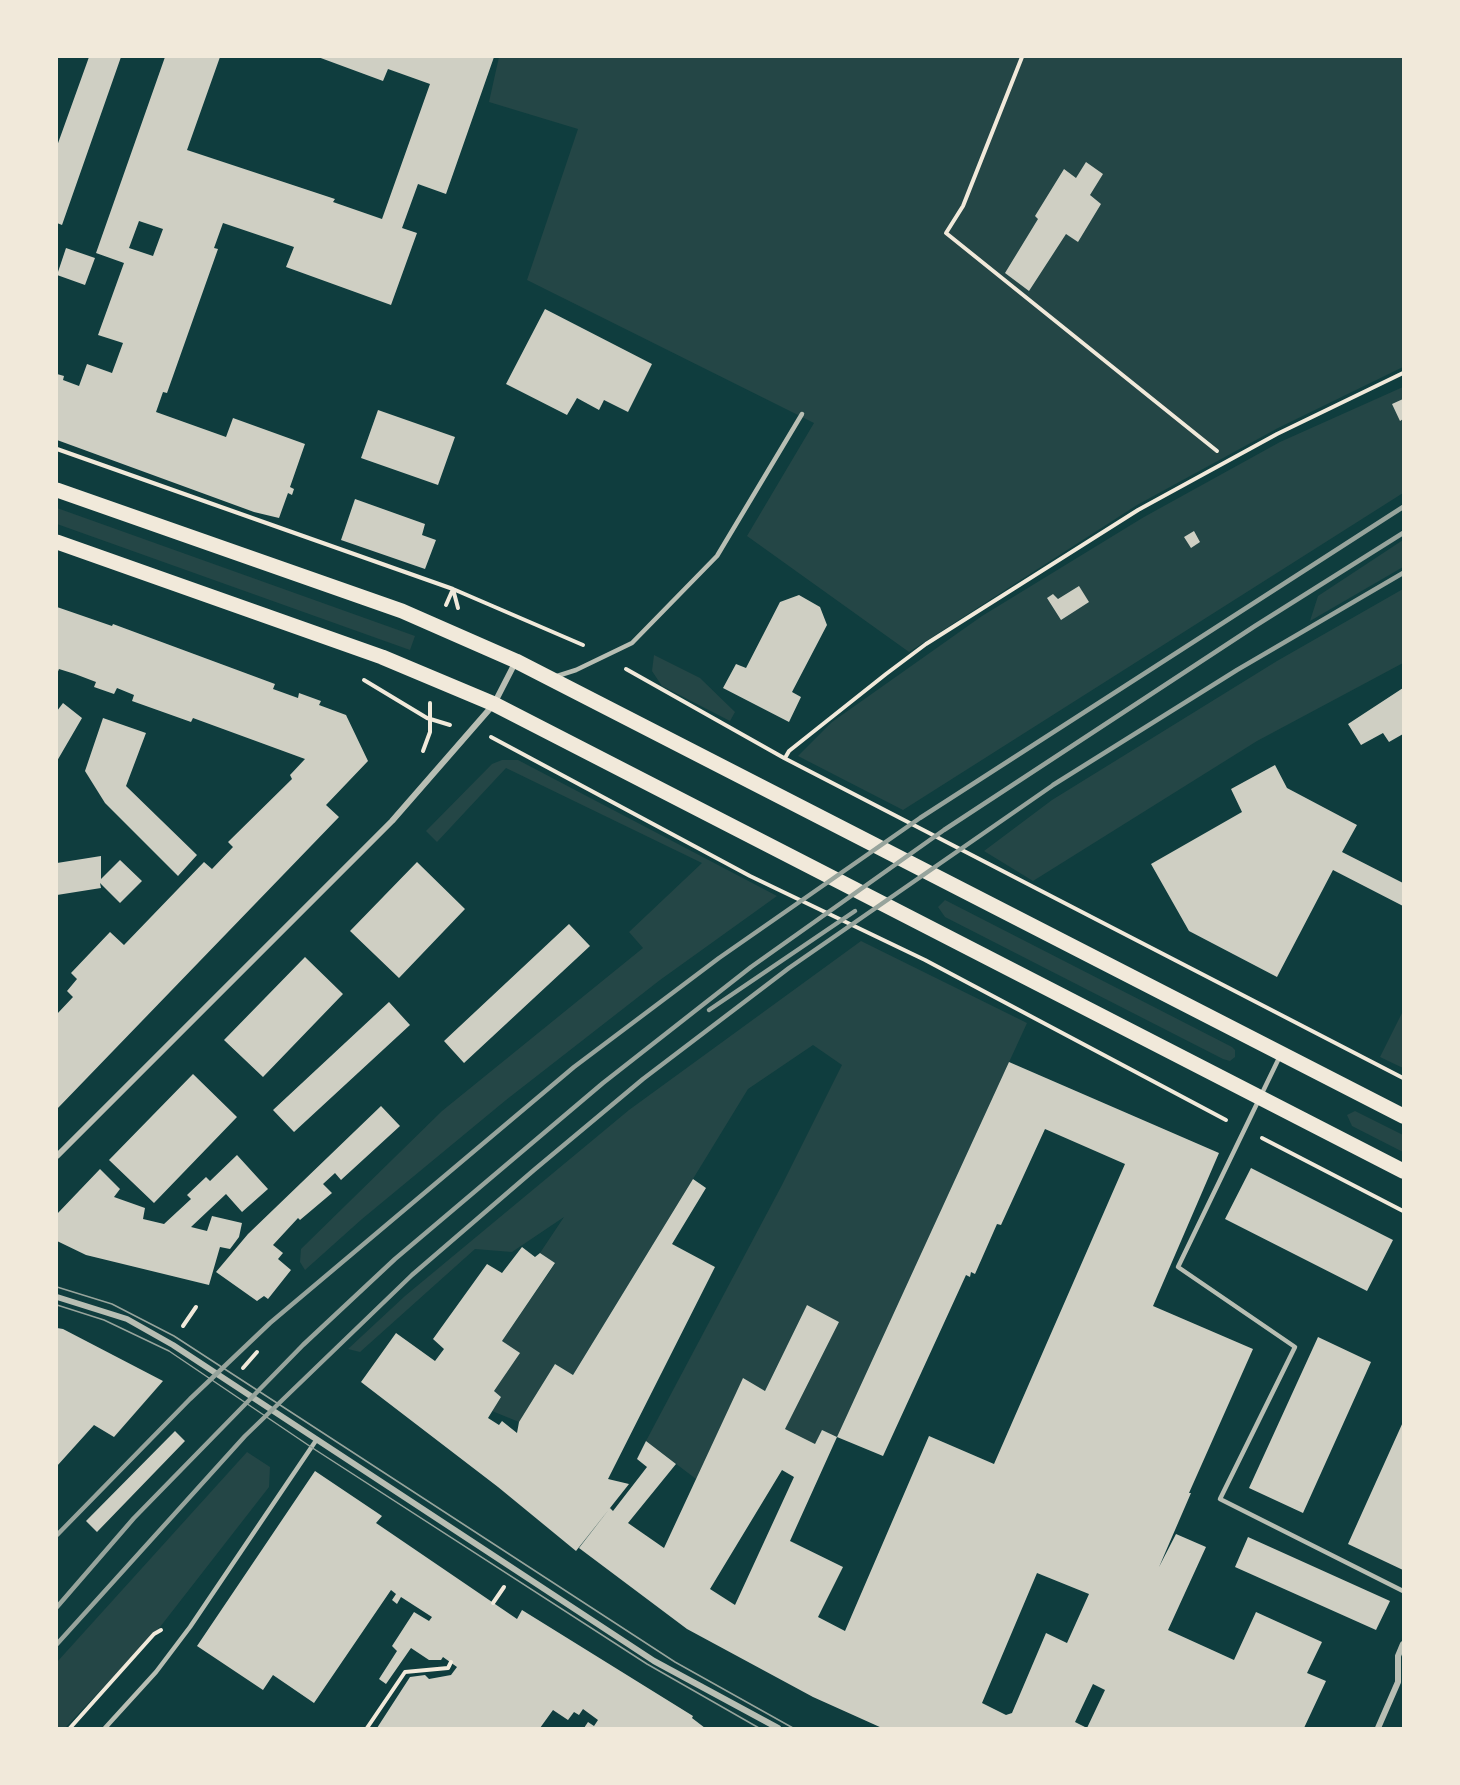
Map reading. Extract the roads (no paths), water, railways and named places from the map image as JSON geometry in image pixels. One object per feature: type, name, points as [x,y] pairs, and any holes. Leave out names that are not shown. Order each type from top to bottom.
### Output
[{"type":"main road","points":[[57,490],[402,612],[516,661],[1403,1116]]},
{"type":"main road","points":[[57,542],[382,657],[494,704],[1403,1171]]},
{"type":"street","points":[[57,1156],[392,821],[494,704],[516,661]]},
{"type":"street","points":[[57,1297],[127,1319],[171,1343],[654,1661],[778,1728]]},
{"type":"street","points":[[1378,1728],[1400,1683],[1398,1656],[1403,1644]]},
{"type":"lane","points":[[551,678],[632,643],[717,556],[802,414]]},
{"type":"lane","points":[[1281,1053],[1178,1267],[1295,1347],[1220,1499],[1403,1591]]},
{"type":"lane","points":[[105,1728],[156,1672],[181,1639],[317,1438]]},
{"type":"tram line","points":[[57,1287],[112,1304],[174,1336],[675,1662],[793,1728]]},
{"type":"tram line","points":[[57,1305],[104,1320],[169,1351],[311,1447],[647,1664],[759,1728]]},
{"type":"railway","points":[[57,1535],[190,1399],[270,1323],[574,1067],[719,958],[920,818],[1403,507]]},
{"type":"railway","points":[[57,1607],[134,1518],[303,1345],[395,1259],[603,1083],[751,967],[944,830],[1255,626],[1403,533]]},
{"type":"railway","points":[[1053,785],[1237,670],[1403,573]]},
{"type":"railway","points":[[57,1644],[245,1436],[412,1275],[643,1079],[789,968],[1059,781]]},
{"type":"railway","points":[[709,1010],[855,911]]}]
